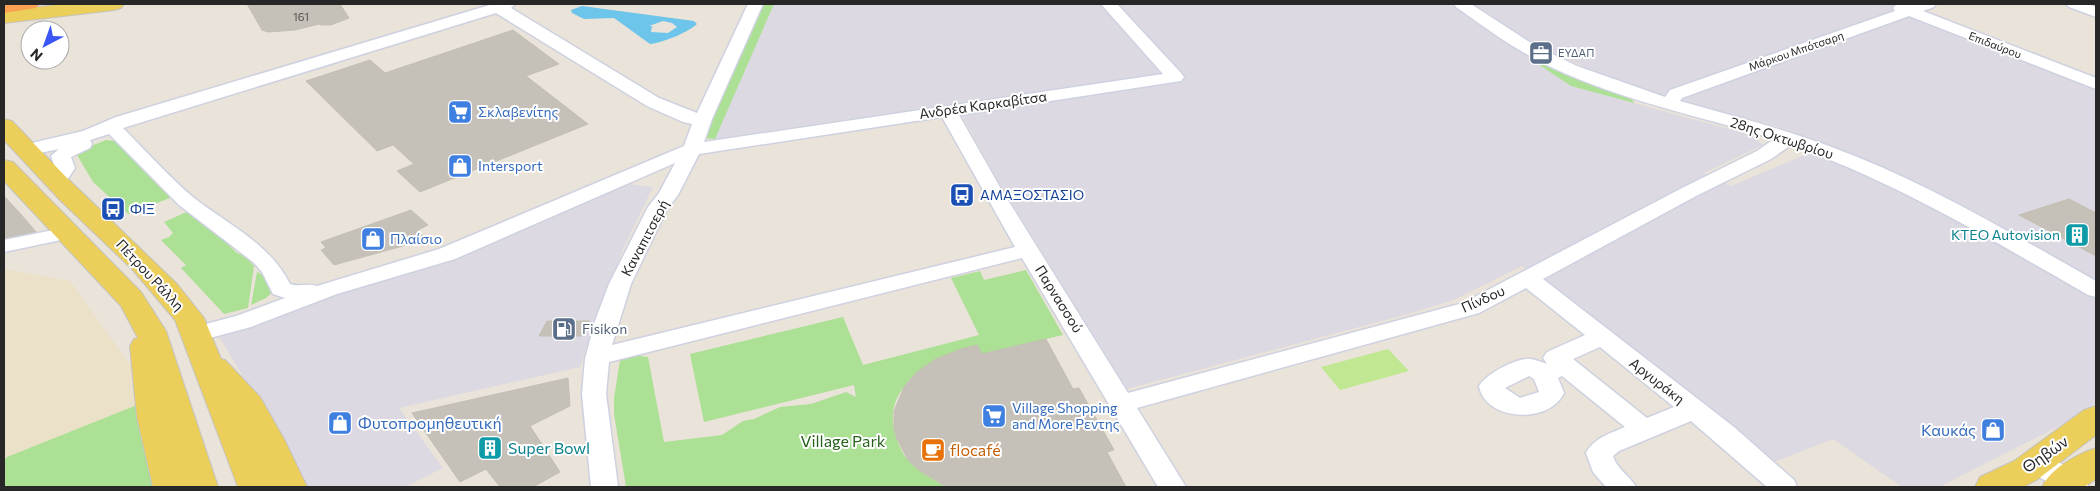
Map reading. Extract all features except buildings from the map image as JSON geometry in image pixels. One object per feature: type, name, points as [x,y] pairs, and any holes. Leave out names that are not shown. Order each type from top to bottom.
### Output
[{"type":"highway","points":[[4,7],[29,4]]},
{"type":"main road","points":[[4,17],[114,4]]},
{"type":"main road","name":"Πέτρου Ράλλη","points":[[4,126],[175,298],[189,318],[254,487]]},
{"type":"main road","points":[[4,167],[131,299],[142,314],[151,331],[201,487]]},
{"type":"main road","points":[[142,314],[153,418],[170,487]]},
{"type":"main road","points":[[200,346],[248,405],[290,487]]},
{"type":"main road","name":"Θηβών","points":[[2053,479],[2096,418]]},
{"type":"main road","name":"Θηβών","points":[[1992,487],[2053,479],[2096,461]]},
{"type":"street","name":"Καναπιτσερή","points":[[604,487],[594,394],[598,357],[607,321],[620,284],[658,207],[668,194],[692,149],[703,119],[756,4]]},
{"type":"street","name":"Ανδρέα Καρκαβίτσα","points":[[329,289],[462,249],[692,149],[1176,77],[1108,4]]},
{"type":"street","name":"28ης Οκτωβρίου","points":[[1461,4],[1522,45],[1592,78],[1668,104],[1788,138],[1841,157],[1896,181],[2096,290]]},
{"type":"street","name":"Μάρκου Μπότσαρη","points":[[1668,104],[1676,94],[1901,8],[1914,8],[1929,4]]},
{"type":"street","points":[[2074,4],[2096,12]]},
{"type":"street","points":[[57,181],[65,168],[61,156],[67,150],[116,132],[122,121],[400,38],[503,5],[653,102],[689,118],[703,119]]},
{"type":"street","name":"Επιδαύρου","points":[[1901,8],[2096,84]]},
{"type":"street","name":"Παρνασσού","points":[[947,110],[991,189],[1172,487]]},
{"type":"street","points":[[26,150],[116,132]]},
{"type":"street","points":[[116,132],[137,149],[186,200],[261,257],[272,270],[281,288],[281,295],[271,304],[225,328],[200,346]]},
{"type":"street","name":"Πίνδου","points":[[1122,403],[1470,308],[1688,192],[1764,155],[1788,138]]},
{"type":"street","points":[[630,176],[653,172],[664,177],[658,207]]},
{"type":"street","points":[[4,246],[68,233]]},
{"type":"street","points":[[598,357],[1029,250]]},
{"type":"street","name":"Αργυράκη","points":[[1528,278],[1694,409],[1738,445],[1784,487]]},
{"type":"street","points":[[281,288],[288,292],[298,293],[329,289]]},
{"type":"street","points":[[225,328],[329,289]]},
{"type":"street","points":[[1601,337],[1555,358],[1555,370],[1645,430]]},
{"type":"street","points":[[1622,487],[1602,465],[1599,453],[1610,444],[1694,409]]},
{"type":"shaded area","points":[[774,4],[1101,4],[1163,73],[715,139]]},
{"type":"shaded area","points":[[1113,4],[1450,4],[1571,86],[1751,135],[1763,145],[1704,173],[1731,186],[1807,154],[1816,140],[1778,127],[1645,91],[1603,75],[1538,46],[1472,4],[1906,4],[1892,8],[2096,87],[2096,403],[2079,416],[1939,487],[1902,487],[1833,439],[1774,462],[1522,266],[1454,300],[1127,389],[997,179],[960,112],[1184,82]]},
{"type":"shaded area","points":[[629,184],[653,187],[623,249],[594,323],[580,367],[399,408],[443,468],[405,487],[304,487],[259,403],[218,335],[315,299],[473,253]]},
{"type":"shaded area","points":[[4,269],[70,281],[138,376],[145,444],[157,487],[4,487]]},
{"type":"green space","points":[[764,4],[774,4],[715,139],[703,138],[703,133]]},
{"type":"green space","points":[[1529,58],[1571,77],[1632,99],[1634,103],[1571,86]]},
{"type":"green space","points":[[106,140],[117,141],[175,196],[129,214],[127,213],[93,182],[77,155],[86,148]]},
{"type":"green space","points":[[191,210],[237,253],[245,256],[254,266],[248,308],[224,314],[181,268],[186,265],[161,240],[173,233],[164,222]]},
{"type":"green space","name":"Village Park","points":[[1026,270],[1063,335],[982,354],[977,345],[962,349],[930,364],[916,374],[896,400],[893,416],[895,434],[902,452],[918,469],[947,487],[626,487],[614,414],[614,398],[620,360],[632,355],[648,357],[664,442],[722,435],[743,421],[754,419],[780,407],[811,404],[846,392],[856,397],[854,385],[704,422],[690,354],[843,317],[863,365],[979,335],[951,278],[980,271],[984,280]]},
{"type":"green space","points":[[257,272],[276,289],[266,298],[251,305]]},
{"type":"green space","points":[[1388,349],[1409,371],[1340,390],[1321,367]]},
{"type":"green space","points":[[137,405],[157,487],[4,487],[4,460],[7,457]]},
{"type":"water","points":[[582,6],[694,21],[697,24],[675,37],[650,44],[614,18],[584,19],[572,13],[571,10]],"holes":[[[663,21],[672,23],[677,27],[668,33],[651,32],[652,26],[649,26]]]},
{"type":"place","name":"ΕΥΔΑΠ","points":[[1541,53]]},
{"type":"place","name":"Σκλαβενίτης","points":[[460,112]]},
{"type":"place","name":"Intersport","points":[[460,166]]},
{"type":"place","name":"ΑΜΑΞΟΣΤΑΣΙΟ","points":[[962,195]]},
{"type":"place","name":"ΦΙΞ","points":[[113,209]]},
{"type":"place","name":"ΚΤΕΟ Autovision","points":[[2077,235]]},
{"type":"place","name":"Πλαίσιο","points":[[373,239]]},
{"type":"place","name":"Fisikon","points":[[564,329]]},
{"type":"place","name":"Village Shopping and More Ρεντης","points":[[994,416]]},
{"type":"place","name":"Φυτοπρομηθευτική","points":[[340,423]]},
{"type":"place","name":"Καυκάς","points":[[1993,430]]},
{"type":"place","name":"Super Bowl","points":[[490,448]]},
{"type":"place","name":"flocafé","points":[[933,450]]}]
